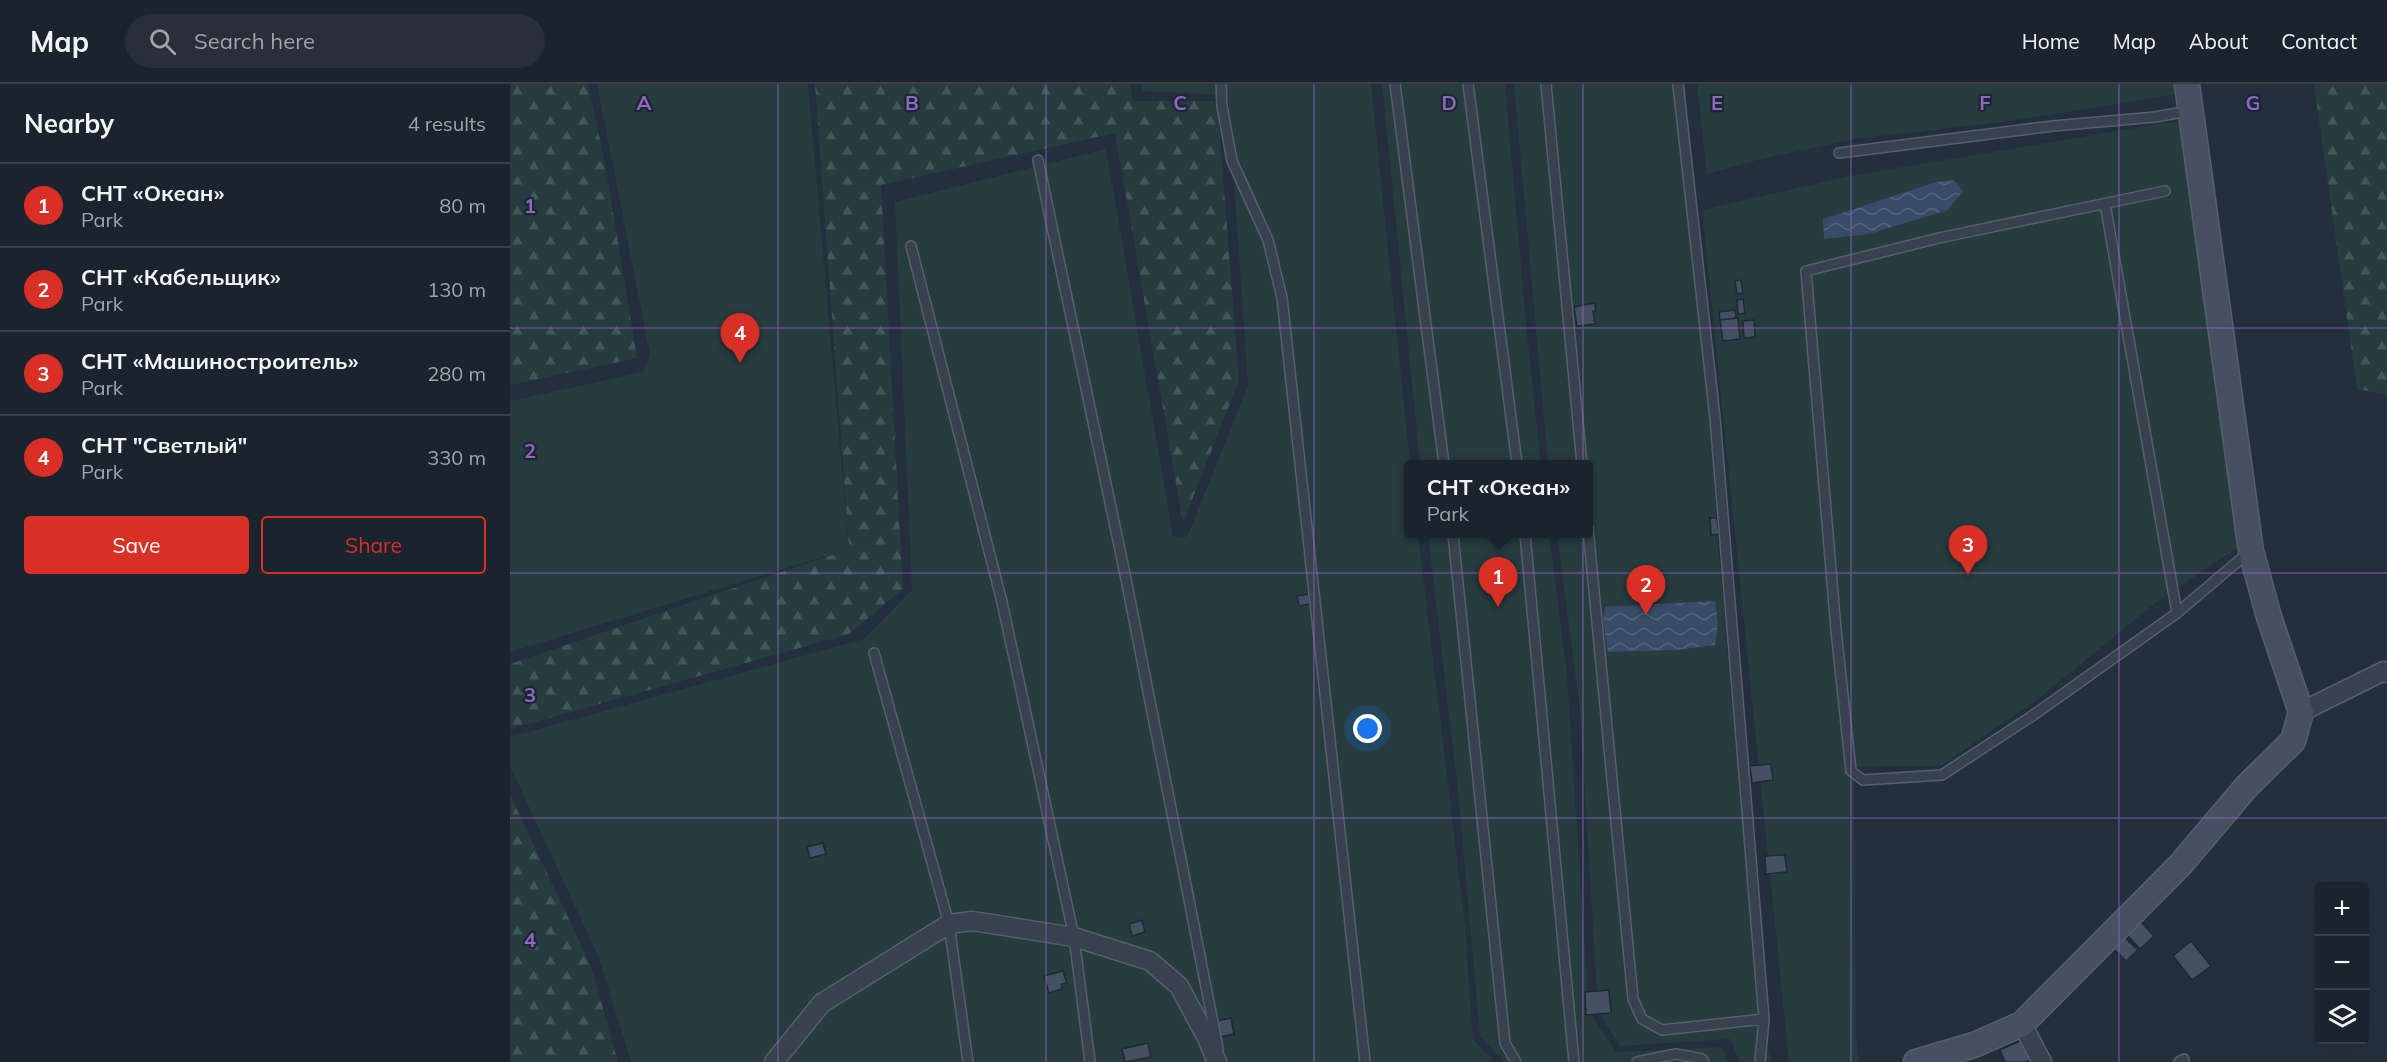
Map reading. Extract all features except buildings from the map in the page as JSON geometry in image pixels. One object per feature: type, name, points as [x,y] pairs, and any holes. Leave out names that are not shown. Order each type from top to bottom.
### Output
[{"type":"street","points":[[1916,1062],[1974,1045],[2022,1024],[2181,864],[2247,786],[2293,741],[2301,712],[2250,551],[2187,84]]},
{"type":"street","points":[[2301,712],[2384,671],[2387,673]]},
{"type":"street","points":[[774,1062],[822,1003],[949,924],[972,921],[1074,937],[1150,961],[1179,986],[1219,1062]]},
{"type":"street","points":[[2022,1024],[2042,1062]]},
{"type":"lane","points":[[1221,84],[1222,106],[1232,160],[1268,240],[1282,298],[1365,1062]]},
{"type":"lane","points":[[1395,84],[1443,460]]},
{"type":"lane","points":[[1468,84],[1516,460]]},
{"type":"lane","points":[[1546,84],[1582,460]]},
{"type":"lane","points":[[1678,84],[1715,418],[1764,1018],[1760,1062]]},
{"type":"lane","points":[[1839,153],[2191,111]]},
{"type":"lane","points":[[1038,160],[1125,574],[1219,1062]]},
{"type":"lane","points":[[2165,191],[1939,238],[1806,271],[1834,619],[1851,771],[1863,780],[1942,775],[2032,716],[2177,613],[2250,551]]},
{"type":"lane","points":[[2105,204],[2177,613]]},
{"type":"lane","points":[[911,246],[1002,602],[1074,937],[1090,1062]]},
{"type":"lane","points":[[1453,538],[1504,1043],[1516,1062]]},
{"type":"lane","points":[[1525,538],[1574,1062]]},
{"type":"lane","points":[[1589,538],[1633,999],[1642,1019],[1662,1030],[1764,1018]]},
{"type":"lane","points":[[874,652],[949,924],[968,1062]]},
{"type":"lane","points":[[1637,1062],[1676,1054],[1702,1059],[1704,1062]]},
{"type":"green space","points":[[510,84],[588,84],[604,158],[637,358],[510,385]]},
{"type":"green space","points":[[597,84],[808,84],[849,549],[510,652],[510,401],[643,372],[650,355]]},
{"type":"green space","points":[[815,84],[1130,84],[1133,101],[1217,101],[1239,380],[1183,523],[1115,133],[881,185],[903,589],[849,634],[510,729],[510,664],[849,549]]},
{"type":"green space","points":[[1141,84],[1371,84],[1410,460],[1404,460],[1404,538],[1418,538],[1465,926],[1473,1039],[1494,1062],[631,1062],[599,958],[510,766],[510,737],[864,639],[912,590],[895,202],[1106,149],[1173,536],[1187,537],[1248,386],[1228,95],[1142,91]]},
{"type":"green space","points":[[1382,84],[1505,84],[1541,460],[1420,460]]},
{"type":"green space","points":[[1514,84],[1685,84],[1704,283],[1716,519],[1758,1007],[1771,1062],[1739,1062],[1731,1039],[1620,1046],[1598,1012],[1580,710],[1558,538],[1593,538],[1593,460],[1548,460]]},
{"type":"green space","points":[[1697,84],[2177,84],[2179,94],[2004,122],[1854,139],[1757,160],[1707,174]]},
{"type":"green space","points":[[2314,84],[2387,84],[2387,395],[2357,389]]},
{"type":"green space","points":[[2170,122],[2189,123],[2241,545],[2154,604],[2038,699],[1941,766],[1854,767],[1856,1037],[1859,1062],[1789,1062],[1702,210],[1849,176]]},
{"type":"green space","points":[[1428,538],[1550,538],[1567,674],[1589,1011],[1616,1052],[1722,1047],[1727,1062],[1505,1062],[1480,1037],[1458,792]]},
{"type":"green space","points":[[510,795],[591,966],[618,1062],[510,1062]]},
{"type":"water","points":[[1954,180],[1963,191],[1948,210],[1869,234],[1824,239],[1823,219],[1936,182]]},
{"type":"water","points":[[1715,601],[1718,625],[1715,645],[1677,650],[1608,652],[1603,620],[1605,607]]},
{"type":"place","name":"СНТ \"Светлый\"","points":[[740,363]]},
{"type":"place","name":"СНТ «Машиностроитель»","points":[[1968,575]]},
{"type":"place","name":"СНТ «Океан»","points":[[1498,607]]},
{"type":"place","name":"СНТ «Кабельщик»","points":[[1646,615]]}]
